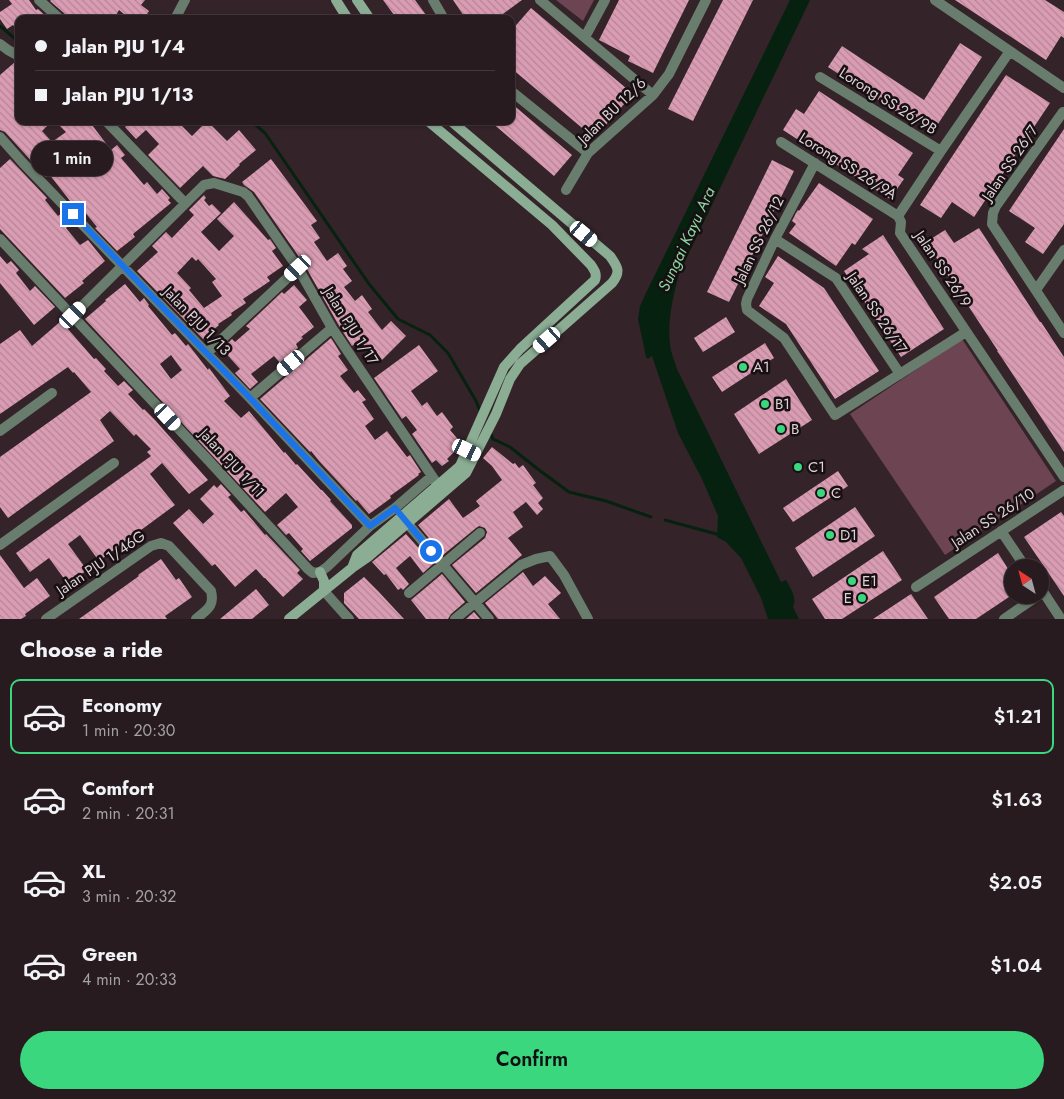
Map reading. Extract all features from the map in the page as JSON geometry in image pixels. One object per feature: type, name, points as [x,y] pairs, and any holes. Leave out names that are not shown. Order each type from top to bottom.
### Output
[{"type":"main road","points":[[336,0],[345,15]]},
{"type":"main road","points":[[357,0],[367,15]]},
{"type":"main road","points":[[401,516],[466,473],[479,422],[504,367],[520,349],[595,280],[596,276],[592,266],[552,225],[433,125]]},
{"type":"main road","points":[[289,619],[352,568],[357,554],[460,466],[486,434],[510,379],[520,364],[617,277],[618,272],[615,262],[610,256],[456,125]]},
{"type":"main road","points":[[540,331],[547,340]]},
{"type":"main road","points":[[320,572],[324,581],[324,590]]},
{"type":"street","points":[[39,0],[55,15]]},
{"type":"street","points":[[178,15],[186,0]]},
{"type":"street","points":[[433,0],[442,15]]},
{"type":"street","points":[[540,0],[653,95]]},
{"type":"street","points":[[585,37],[605,0]]},
{"type":"street","name":"Jalan BU 12/6","points":[[566,190],[588,153],[653,95],[669,74],[706,0]]},
{"type":"street","points":[[935,0],[1064,88]]},
{"type":"street","points":[[0,44],[15,54]]},
{"type":"street","points":[[898,216],[1010,51]]},
{"type":"street","name":"Lorong SS 26/9B","points":[[820,76],[941,151]]},
{"type":"street","points":[[515,94],[588,153]]},
{"type":"street","name":"Jalan SS 26/7","points":[[1063,112],[996,206],[992,224],[1064,333]]},
{"type":"street","points":[[73,315],[185,203],[110,125]]},
{"type":"street","points":[[114,129],[118,125]]},
{"type":"street","name":"Jalan PJU 1/13","points":[[0,137],[370,526]]},
{"type":"street","name":"Lorong SS 26/9A","points":[[781,142],[898,216]]},
{"type":"street","name":"Jalan SS 26/12","points":[[814,162],[775,239],[747,298],[746,304],[747,310],[784,338],[835,415],[966,332]]},
{"type":"street","name":"Jalan PJU 1/17","points":[[185,203],[204,185],[214,183],[243,192],[248,196],[298,268],[332,328],[438,485]]},
{"type":"street","points":[[552,225],[559,213]]},
{"type":"street","name":"Jalan SS 26/9","points":[[898,216],[901,222],[900,233],[1064,478]]},
{"type":"street","name":"Jalan PJU 1/11","points":[[0,239],[209,460],[308,569],[313,573],[320,572]]},
{"type":"street","name":"Jalan SS 26/17","points":[[775,239],[836,278],[900,374]]},
{"type":"street","points":[[1036,290],[1064,250]]},
{"type":"street","points":[[207,353],[298,268]]},
{"type":"street","points":[[250,398],[332,328]]},
{"type":"street","points":[[0,431],[52,392]]},
{"type":"street","points":[[0,545],[114,463]]},
{"type":"street","points":[[320,572],[370,526],[401,516],[432,476]]},
{"type":"street","name":"Jalan SS 26/10","points":[[916,587],[1064,490]]},
{"type":"street","points":[[401,516],[489,619]]},
{"type":"street","points":[[1002,531],[1020,559]]},
{"type":"street","points":[[409,593],[480,534]]},
{"type":"street","name":"Jalan PJU 1/46G","points":[[46,619],[151,546],[161,542],[169,546],[211,591],[213,598],[210,607],[196,619]]},
{"type":"street","points":[[455,619],[521,565],[550,556],[564,576],[588,619]]},
{"type":"street","points":[[324,590],[348,619]]},
{"type":"street","points":[[1049,603],[1061,619]]},
{"type":"street","points":[[1004,619],[1025,604]]},
{"type":"shaded area","points":[[556,0],[594,0],[583,21]]},
{"type":"shaded area","points":[[962,339],[1056,481],[945,555],[850,414]]},
{"type":"water","name":"Sungai Kayu Ara","points":[[790,0],[810,0],[679,274],[669,331],[671,350],[677,369],[781,582],[786,580],[793,593],[793,607],[799,619],[768,619],[761,598],[741,558],[726,542],[717,537],[718,516],[702,479],[678,433],[652,356],[648,359],[646,357],[638,319],[640,306],[646,293]]},
{"type":"building","points":[[9,0],[29,0],[36,10],[38,9],[45,15],[15,15],[15,27],[13,25],[7,29],[0,19],[0,12],[12,4]]},
{"type":"building","points":[[145,0],[141,5],[149,11],[146,15],[125,15],[119,10],[116,15],[65,15],[50,1]]},
{"type":"building","points":[[383,0],[415,0],[426,15],[394,15]]},
{"type":"building","points":[[453,0],[522,0],[501,15],[463,15]]},
{"type":"building","points":[[619,0],[689,0],[653,73],[628,61],[630,56],[599,40]]},
{"type":"building","points":[[723,0],[753,0],[693,121],[668,109]]},
{"type":"building","points":[[955,0],[1045,0],[1064,12],[1064,38],[1061,36],[1046,60]]},
{"type":"building","points":[[531,8],[633,94],[594,138],[515,71],[515,26]]},
{"type":"building","points":[[960,43],[982,57],[934,130],[910,115],[908,119],[828,67],[842,46],[924,100]]},
{"type":"building","points":[[15,62],[15,125],[48,125],[42,131],[52,142],[66,132],[59,125],[92,125],[111,150],[117,145],[125,155],[121,158],[144,185],[147,182],[157,194],[162,189],[170,198],[168,200],[171,203],[133,234],[135,237],[117,251],[95,228],[97,227],[84,211],[81,213],[74,206],[49,174],[46,177],[5,132],[0,130],[0,75]]},
{"type":"building","points":[[1006,75],[1050,103],[974,217],[952,202],[941,218],[920,205]]},
{"type":"building","points":[[819,91],[913,153],[898,175],[904,179],[890,199],[783,130],[796,109],[804,114]]},
{"type":"building","points":[[515,106],[572,155],[554,176],[495,125],[515,125]]},
{"type":"building","points":[[127,125],[181,125],[192,136],[203,125],[211,125],[227,141],[239,130],[256,150],[225,179],[213,176],[203,166],[180,188],[148,155],[159,144],[146,130],[136,139],[125,127]]},
{"type":"building","points":[[1064,129],[1064,224],[1043,254],[1025,242],[1035,228],[1009,211]]},
{"type":"building","points":[[10,159],[47,198],[45,200],[58,216],[62,213],[65,216],[71,224],[66,228],[80,245],[88,240],[105,261],[82,281],[84,283],[65,298],[0,229],[0,168]]},
{"type":"building","points":[[271,159],[317,221],[311,225],[320,238],[314,242],[327,261],[338,253],[347,266],[343,269],[352,281],[344,287],[355,301],[362,295],[372,309],[368,312],[382,330],[391,321],[406,336],[382,360],[375,351],[371,354],[360,340],[352,346],[304,264],[254,192],[242,182]]},
{"type":"building","points":[[772,160],[794,171],[729,302],[707,292]]},
{"type":"building","points":[[819,183],[873,219],[855,245],[852,243],[836,266],[789,233],[796,224],[792,221],[796,213]]},
{"type":"building","points":[[204,195],[206,198],[204,200],[209,206],[212,204],[221,213],[201,232],[219,251],[234,236],[217,219],[234,202],[268,240],[270,239],[276,248],[272,251],[283,266],[267,277],[270,281],[243,299],[246,303],[231,313],[232,315],[218,324],[203,339],[137,271],[158,252],[152,246],[166,232],[172,238],[194,215],[189,210]],"holes":[[[192,257],[196,261],[198,259],[216,279],[212,282],[222,296],[204,308],[189,290],[191,288],[177,273]]]},
{"type":"building","points":[[979,228],[1064,357],[1064,452],[926,242],[945,230],[954,243]]},
{"type":"building","points":[[883,235],[944,329],[901,357],[844,271],[869,254],[862,249]]},
{"type":"building","points":[[0,256],[7,264],[11,261],[19,270],[16,273],[30,291],[35,286],[55,307],[34,325],[0,283]]},
{"type":"building","points":[[778,256],[824,288],[879,371],[835,399],[786,324],[759,306],[774,283],[765,277]]},
{"type":"building","points":[[125,284],[140,302],[144,298],[148,306],[172,335],[175,333],[186,346],[188,344],[208,370],[209,368],[230,396],[224,401],[241,418],[249,411],[284,453],[331,500],[352,525],[352,528],[310,561],[301,551],[303,549],[289,533],[286,535],[277,525],[298,507],[286,493],[265,512],[85,319]],"holes":[[[171,355],[182,370],[171,379],[160,364]]]},
{"type":"building","points":[[294,285],[307,300],[299,307],[314,327],[301,337],[303,338],[296,344],[298,348],[280,363],[274,356],[251,374],[258,382],[250,389],[235,373],[240,369],[222,349],[232,339],[235,342],[250,329],[246,326],[282,292],[284,294]]},
{"type":"building","points":[[726,317],[735,332],[703,352],[694,338]]},
{"type":"building","points":[[61,321],[94,359],[96,358],[106,369],[104,371],[118,386],[124,381],[133,390],[128,394],[155,420],[208,480],[189,494],[162,463],[150,474],[175,505],[99,561],[80,535],[68,544],[87,570],[68,584],[49,558],[30,572],[16,553],[151,456],[147,452],[151,449],[136,434],[134,436],[110,411],[100,420],[114,441],[8,518],[0,507],[0,457],[91,392],[68,367],[0,414],[0,344],[20,330],[32,346]]},
{"type":"building","points":[[331,338],[341,354],[338,356],[348,370],[340,376],[354,393],[358,390],[366,400],[362,402],[374,419],[365,426],[375,440],[387,431],[407,457],[410,455],[421,472],[369,514],[260,399]]},
{"type":"building","name":"A1","points":[[765,343],[774,358],[722,392],[712,377]]},
{"type":"building","points":[[419,345],[438,371],[411,391],[422,406],[427,402],[437,416],[442,412],[453,427],[450,430],[462,444],[447,459],[449,461],[442,466],[436,460],[432,463],[412,434],[417,430],[406,416],[402,419],[374,378]]},
{"type":"building","points":[[786,379],[812,420],[759,454],[734,414]]},
{"type":"building","points":[[492,447],[519,468],[523,465],[536,483],[533,485],[543,498],[538,503],[543,509],[537,515],[526,502],[513,512],[523,527],[508,538],[522,555],[476,593],[452,565],[485,538],[487,532],[485,528],[479,526],[443,555],[418,525],[449,499],[463,518],[480,506],[476,501],[502,480],[492,466],[483,458]]},
{"type":"building","name":"C","points":[[838,471],[848,486],[793,522],[783,508]]},
{"type":"building","points":[[221,484],[231,495],[228,497],[241,512],[244,510],[265,535],[300,570],[297,573],[303,579],[283,597],[256,569],[235,587],[215,564],[212,566],[173,523],[189,509],[203,524],[214,514],[200,499],[214,485],[217,488]]},
{"type":"building","points":[[855,507],[875,536],[813,577],[795,548]]},
{"type":"building","points":[[1061,512],[1064,516],[1064,596],[1049,574],[1049,559],[1039,559],[1024,537]]},
{"type":"building","points":[[406,534],[433,564],[423,573],[410,556],[396,568],[409,584],[403,590],[401,588],[398,590],[386,574],[384,575],[372,562]]},
{"type":"building","points":[[883,551],[902,580],[842,619],[825,619],[812,599]]},
{"type":"building","points":[[998,553],[1004,562],[1004,600],[976,619],[949,619],[934,597]]},
{"type":"building","points":[[0,555],[24,588],[37,578],[50,596],[21,619],[0,619]]},
{"type":"building","points":[[161,559],[176,580],[179,578],[192,597],[165,616],[167,619],[79,619],[139,576]]},
{"type":"building","points":[[523,572],[533,586],[545,576],[561,593],[548,604],[560,619],[498,619],[485,603]]},
{"type":"building","points":[[442,574],[465,602],[448,619],[426,619],[411,600]]},
{"type":"building","points":[[364,577],[404,619],[359,619],[344,603],[344,593]]},
{"type":"building","points":[[256,589],[269,605],[252,619],[220,619]]},
{"type":"building","points":[[911,594],[928,619],[873,619]]},
{"type":"building","points":[[474,612],[480,619],[466,619]]},
{"type":"waterway","points":[[0,26],[15,39]]},
{"type":"waterway","points":[[256,125],[265,133],[369,284],[398,319],[430,335],[448,353],[481,413]]},
{"type":"waterway","points":[[490,432],[493,439],[510,447],[569,492],[606,501],[651,517]]},
{"type":"waterway","points":[[665,520],[720,535]]},
{"type":"place","name":"A1","points":[[743,367]]},
{"type":"place","name":"B1","points":[[765,404]]},
{"type":"place","name":"B","points":[[781,429]]},
{"type":"place","name":"C1","points":[[798,467]]},
{"type":"place","name":"C","points":[[821,493]]},
{"type":"place","name":"D1","points":[[830,535]]},
{"type":"place","name":"E1","points":[[852,581]]},
{"type":"place","name":"E","points":[[862,598]]},
{"type":"route","points":[[73,214],[370,526],[395,508],[431,551]]}]
